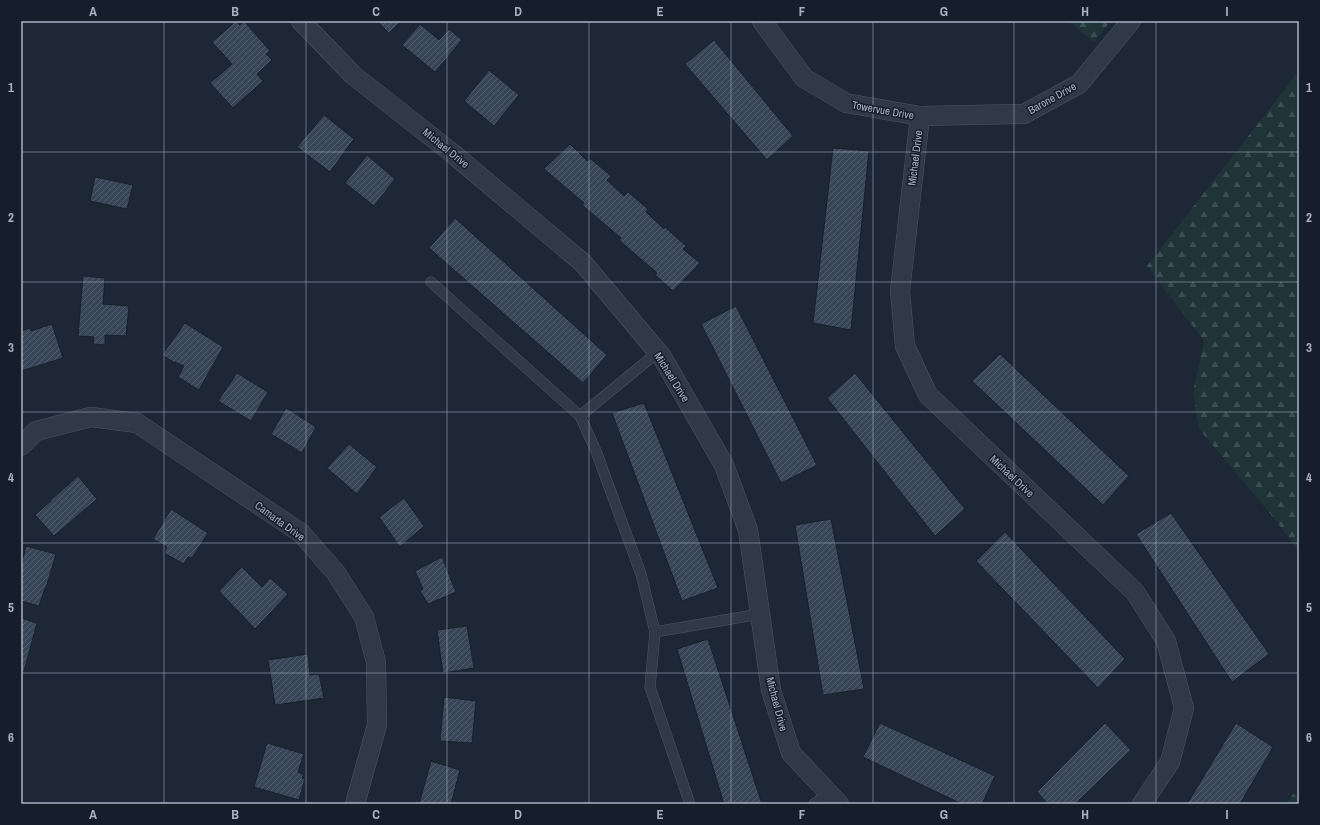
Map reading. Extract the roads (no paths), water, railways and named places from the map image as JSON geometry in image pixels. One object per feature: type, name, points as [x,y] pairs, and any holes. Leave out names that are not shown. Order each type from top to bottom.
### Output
[{"type":"street","name":"Michael Drive","points":[[301,21],[353,76],[452,153],[583,263],[658,352],[724,465],[748,530],[771,690],[790,752],[827,800]]},
{"type":"street","name":"Towervue Drive","points":[[762,21],[804,78],[846,103],[920,116]]},
{"type":"street","name":"Barone Drive","points":[[920,116],[1024,114],[1079,84],[1131,21]]},
{"type":"street","name":"Michael Drive","points":[[920,116],[900,291],[905,346],[928,395],[1135,592],[1166,641],[1184,708],[1170,762],[1142,804]]},
{"type":"street","name":"Camarta Drive","points":[[21,446],[36,431],[90,417],[136,423],[300,533],[336,573],[364,617],[376,662],[377,725],[355,804]]},
{"type":"lane","points":[[431,282],[580,416],[596,451],[640,574],[655,632],[650,687],[690,804]]},
{"type":"lane","points":[[580,416],[658,352]]},
{"type":"lane","points":[[655,632],[760,614]]}]
